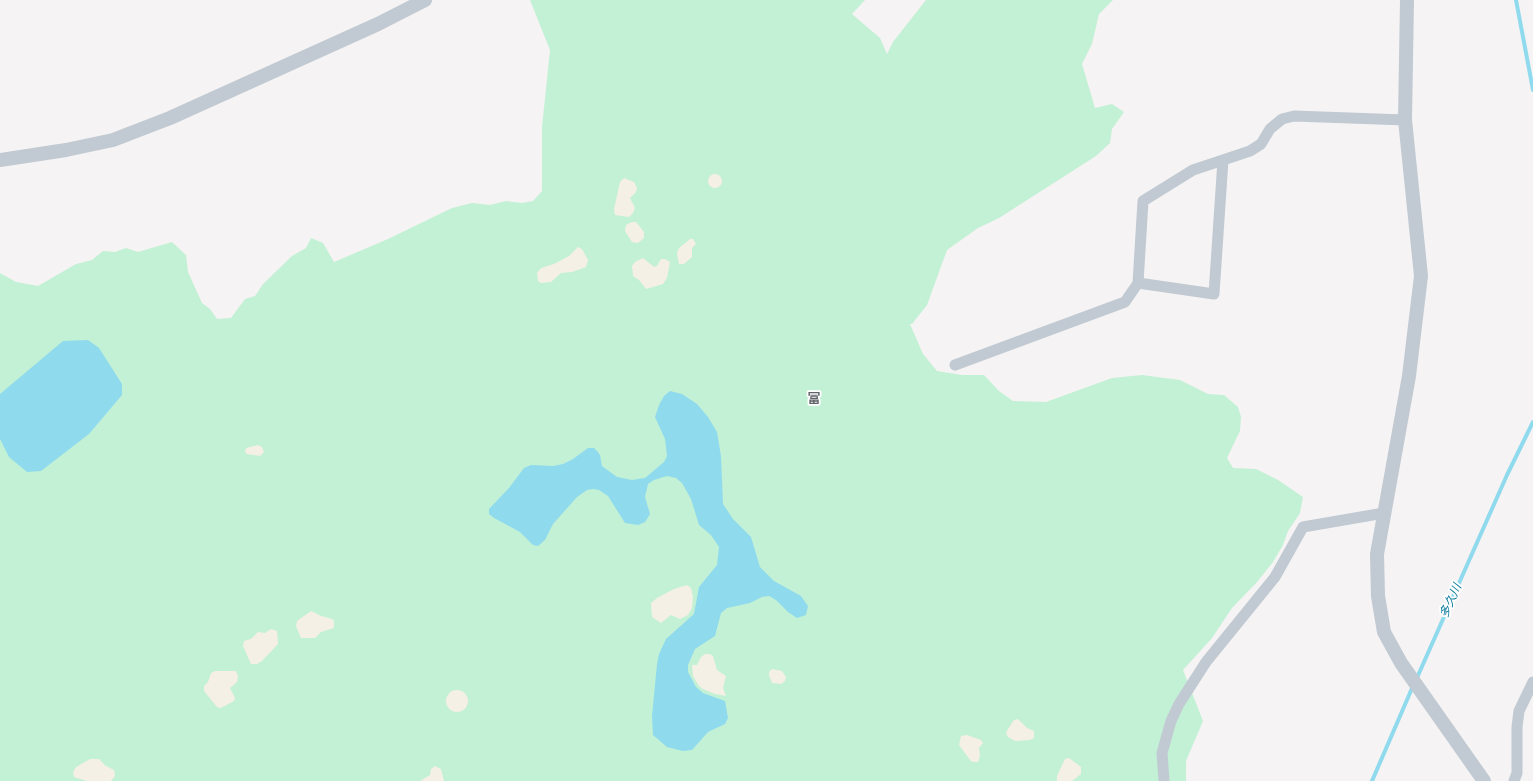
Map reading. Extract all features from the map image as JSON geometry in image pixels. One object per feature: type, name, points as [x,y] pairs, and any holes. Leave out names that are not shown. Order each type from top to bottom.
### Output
[{"type":"street","points":[[0,160],[66,150],[120,137],[170,118],[378,24],[425,0]]},
{"type":"street","points":[[1407,0],[1405,120],[1422,276],[1409,376],[1376,554],[1378,596],[1384,632],[1401,663],[1484,781]]},
{"type":"street","points":[[955,365],[1124,302],[1138,283],[1143,201],[1193,170],[1250,151],[1261,144],[1270,129],[1282,119],[1294,116],[1405,120]]},
{"type":"street","points":[[1138,283],[1214,294],[1223,160]]},
{"type":"street","points":[[1164,781],[1162,752],[1167,732],[1179,704],[1206,662],[1275,577],[1303,528],[1384,513]]},
{"type":"street","points":[[1514,781],[1517,773],[1517,727],[1519,712],[1533,682]]},
{"type":"green space","points":[[530,0],[865,0],[852,14],[880,38],[887,54],[893,42],[926,0],[1113,0],[1099,14],[1092,44],[1082,64],[1095,108],[1112,104],[1124,112],[1112,129],[1110,143],[1096,156],[999,218],[978,228],[947,250],[927,305],[912,324],[910,324],[923,354],[937,371],[962,375],[984,375],[999,391],[1013,401],[1046,402],[1112,378],[1142,375],[1180,380],[1208,394],[1224,395],[1238,407],[1241,417],[1240,431],[1227,458],[1233,468],[1256,469],[1278,480],[1303,497],[1300,513],[1288,531],[1283,545],[1273,562],[1257,582],[1232,608],[1212,638],[1183,670],[1203,721],[1186,761],[1186,781],[0,781],[0,273],[16,282],[38,286],[76,264],[92,260],[103,251],[115,252],[126,248],[138,252],[172,242],[186,255],[188,272],[202,303],[210,309],[217,319],[231,318],[245,299],[255,296],[263,284],[292,256],[306,248],[311,238],[323,243],[334,262],[388,239],[452,208],[472,203],[490,205],[506,201],[522,203],[533,201],[542,191],[542,127],[550,50]]},
{"type":"sand","points":[[712,174],[718,174],[722,178],[722,184],[718,188],[712,188],[708,184],[708,178]]},
{"type":"sand","points":[[624,178],[634,182],[637,188],[636,192],[630,198],[635,208],[629,217],[615,215],[614,209],[620,182]]},
{"type":"sand","points":[[636,222],[644,232],[644,238],[638,243],[632,242],[625,231],[626,225]]},
{"type":"sand","points":[[690,239],[693,239],[696,244],[692,248],[692,257],[684,264],[679,264],[677,253],[679,248]]},
{"type":"sand","points":[[578,247],[582,249],[588,260],[586,267],[572,272],[561,273],[551,282],[541,283],[538,281],[537,273],[541,268],[554,264],[569,256]]},
{"type":"sand","points":[[643,258],[654,267],[657,266],[661,259],[665,259],[670,262],[667,278],[663,284],[646,289],[639,280],[633,276],[632,266],[635,262]]},
{"type":"sand","points":[[258,445],[262,447],[264,452],[260,456],[247,454],[245,452],[246,448]]},
{"type":"sand","points":[[687,585],[691,588],[693,597],[692,608],[688,615],[680,619],[671,615],[661,623],[652,617],[651,603],[674,589]]},
{"type":"sand","points":[[311,611],[332,619],[334,621],[334,628],[321,632],[315,638],[301,638],[296,626],[297,621]]},
{"type":"sand","points":[[271,629],[277,631],[278,644],[262,661],[257,664],[251,664],[243,646],[244,641],[251,639],[258,632],[265,633]]},
{"type":"sand","points":[[705,654],[710,654],[713,656],[717,670],[726,676],[723,688],[726,696],[715,694],[703,689],[699,686],[693,676],[692,665],[697,665],[701,657]]},
{"type":"sand","points":[[772,669],[782,671],[786,677],[785,681],[781,684],[772,683],[769,672]]},
{"type":"sand","points":[[215,671],[236,671],[238,676],[237,682],[230,688],[235,698],[234,701],[221,708],[217,707],[204,691],[204,686],[208,682],[211,673]]},
{"type":"sand","points":[[457,690],[465,693],[468,701],[465,709],[457,712],[449,709],[446,701],[449,693]]},
{"type":"sand","points":[[1018,719],[1027,728],[1034,731],[1034,738],[1030,740],[1015,741],[1008,737],[1006,733],[1008,729],[1014,720]]},
{"type":"sand","points":[[967,735],[981,740],[983,743],[979,748],[980,756],[978,762],[973,762],[970,760],[959,745],[961,736]]},
{"type":"sand","points":[[1069,758],[1081,767],[1081,774],[1072,781],[1057,781],[1057,776],[1065,759]]},
{"type":"sand","points":[[90,759],[99,759],[106,766],[114,770],[115,776],[111,781],[87,781],[74,777],[73,772],[76,767]]},
{"type":"sand","points":[[435,766],[441,769],[444,781],[420,781],[430,775],[431,769]]},
{"type":"water","points":[[88,340],[99,348],[122,384],[122,395],[89,434],[41,471],[27,472],[9,457],[0,439],[0,394],[63,341]]},
{"type":"water","points":[[670,391],[682,394],[697,404],[708,417],[717,432],[721,456],[723,504],[733,519],[751,537],[760,567],[774,581],[801,596],[808,606],[806,615],[797,618],[769,596],[762,597],[750,603],[727,608],[721,613],[715,636],[695,649],[688,665],[688,672],[696,687],[703,693],[725,701],[728,718],[725,724],[708,732],[692,750],[683,751],[667,747],[653,735],[652,716],[657,664],[659,654],[666,639],[694,614],[699,587],[717,565],[719,547],[711,535],[699,525],[691,499],[682,483],[676,478],[667,476],[654,480],[648,484],[645,497],[650,514],[645,522],[638,525],[625,523],[608,496],[599,490],[587,490],[577,497],[553,524],[545,540],[538,546],[533,545],[520,532],[489,514],[489,509],[509,488],[524,468],[531,465],[553,466],[563,464],[588,448],[594,448],[597,451],[600,455],[602,466],[617,477],[632,480],[645,478],[664,462],[667,456],[665,439],[655,417],[664,396]]},
{"type":"waterway","name":"多久川","points":[[1516,0],[1533,90]]},
{"type":"waterway","name":"多久川","points":[[1416,680],[1507,475],[1533,422]]},
{"type":"waterway","name":"多久川","points":[[1372,781],[1413,686]]},
{"type":"district","name":"富","points":[[814,399]]}]
